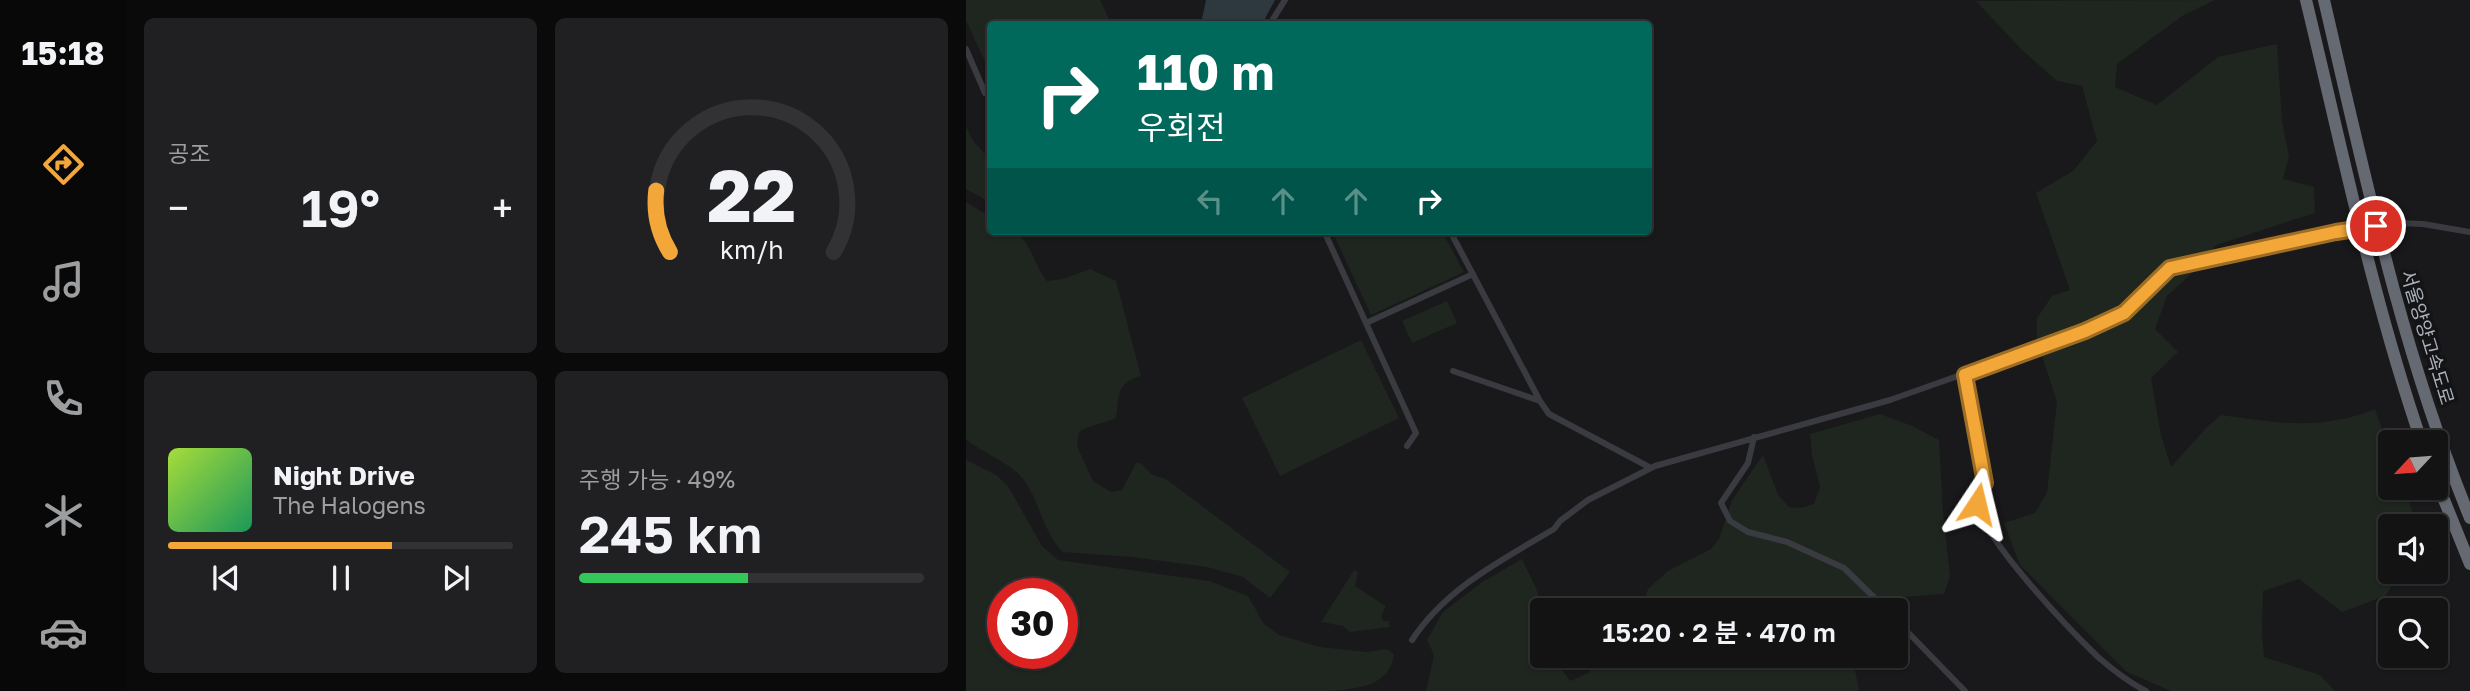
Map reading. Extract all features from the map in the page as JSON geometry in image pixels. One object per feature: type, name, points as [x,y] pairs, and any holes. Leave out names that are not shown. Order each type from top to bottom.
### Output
[{"type":"highway","name":"서울양양고속도로","points":[[2306,0],[2361,238],[2400,380],[2417,430]]},
{"type":"highway","name":"서울양양고속도로","points":[[2324,0],[2378,235],[2418,375],[2450,470],[2470,517]]},
{"type":"highway","points":[[2444,500],[2470,564]]},
{"type":"street","points":[[1272,21],[1285,0]]},
{"type":"street","points":[[966,49],[985,93]]},
{"type":"street","points":[[1412,640],[1432,612],[1463,585],[1554,529],[1560,521],[1588,500],[1651,468],[1890,400],[2085,331],[2124,313],[2170,268],[2336,232],[2397,223],[2423,224],[2470,232]]},
{"type":"street","points":[[1326,235],[1416,433],[1407,446]]},
{"type":"street","points":[[1452,235],[1539,401],[1549,414],[1651,468]]},
{"type":"street","points":[[1366,323],[1473,274]]},
{"type":"street","points":[[1453,371],[1539,401]]},
{"type":"street","points":[[1965,375],[1985,483],[1978,493],[1977,504],[1986,524],[2017,569],[2097,656],[2130,683],[2146,691]]},
{"type":"street","points":[[1754,437],[1748,463],[1721,503],[1730,521],[1748,532],[1787,542],[1844,568],[1875,598]]},
{"type":"street","points":[[1908,632],[1965,691]]},
{"type":"shaded area","points":[[966,0],[1100,0],[1110,21],[987,21],[987,66],[966,20]]},
{"type":"shaded area","points":[[1206,0],[1275,0],[1264,21],[1202,21]]},
{"type":"shaded area","points":[[2215,0],[2182,16],[2117,64],[2115,87],[2157,105],[2218,57],[2277,44],[2282,121],[2289,157],[2283,179],[2314,187],[2315,213],[2216,245],[2202,264],[2167,296],[2155,329],[2178,352],[2151,378],[2161,435],[2171,467],[2221,415],[2317,423],[2355,416],[2375,409],[2382,430],[2378,430],[2378,500],[2408,500],[2413,514],[2378,514],[2378,584],[2394,584],[2385,596],[2342,612],[2299,579],[2263,591],[2264,657],[2320,675],[2335,691],[2171,691],[2127,672],[2020,565],[2004,523],[2035,513],[2047,492],[2057,402],[2037,340],[2037,318],[2052,296],[2070,290],[2036,193],[2073,171],[2097,141],[2082,86],[2057,81],[2021,49],[1976,1]]},
{"type":"shaded area","points":[[966,127],[974,142],[987,156],[987,200],[966,189]]},
{"type":"shaded area","points":[[966,202],[987,215],[987,235],[1019,235],[1047,281],[1063,279],[1090,269],[1116,281],[1141,376],[1127,383],[1120,391],[1116,418],[1079,432],[1077,446],[1093,481],[1111,492],[1122,490],[1136,463],[1141,463],[1151,474],[1166,479],[1290,572],[1270,598],[1243,577],[1207,567],[1132,557],[1063,552],[1051,536],[1034,498],[1018,473],[966,439]]},
{"type":"shaded area","points":[[1334,235],[1444,235],[1464,272],[1371,315]]},
{"type":"shaded area","points":[[1447,301],[1457,323],[1412,343],[1402,321]]},
{"type":"shaded area","points":[[1361,340],[1399,418],[1280,476],[1242,398]]},
{"type":"shaded area","points":[[1880,414],[1939,440],[1950,576],[1944,594],[1890,598],[1645,598],[1648,589],[1668,571],[1711,549],[1719,539],[1732,500],[1763,455],[1778,495],[1789,507],[1801,508],[1814,504],[1820,487],[1810,434]]},
{"type":"shaded area","points":[[966,460],[996,475],[1008,486],[1042,546],[1058,560],[1209,581],[1248,596],[1264,624],[1279,635],[1320,647],[1367,652],[1387,649],[1394,654],[1386,674],[1379,680],[1361,687],[1330,691],[966,691]]},
{"type":"shaded area","points":[[1522,559],[1539,598],[1530,598],[1530,668],[1561,668],[1570,681],[1588,673],[1592,668],[1854,668],[1859,691],[1426,691],[1434,655],[1427,640],[1443,612],[1481,583]]},
{"type":"shaded area","points":[[1354,570],[1358,572],[1355,586],[1386,606],[1381,616],[1383,621],[1389,621],[1390,627],[1350,632],[1343,626],[1321,622]]},
{"type":"route","points":[[1977,504],[1978,493],[1985,483],[1965,375],[2085,331],[2124,313],[2170,268],[2336,232],[2376,226]]}]
